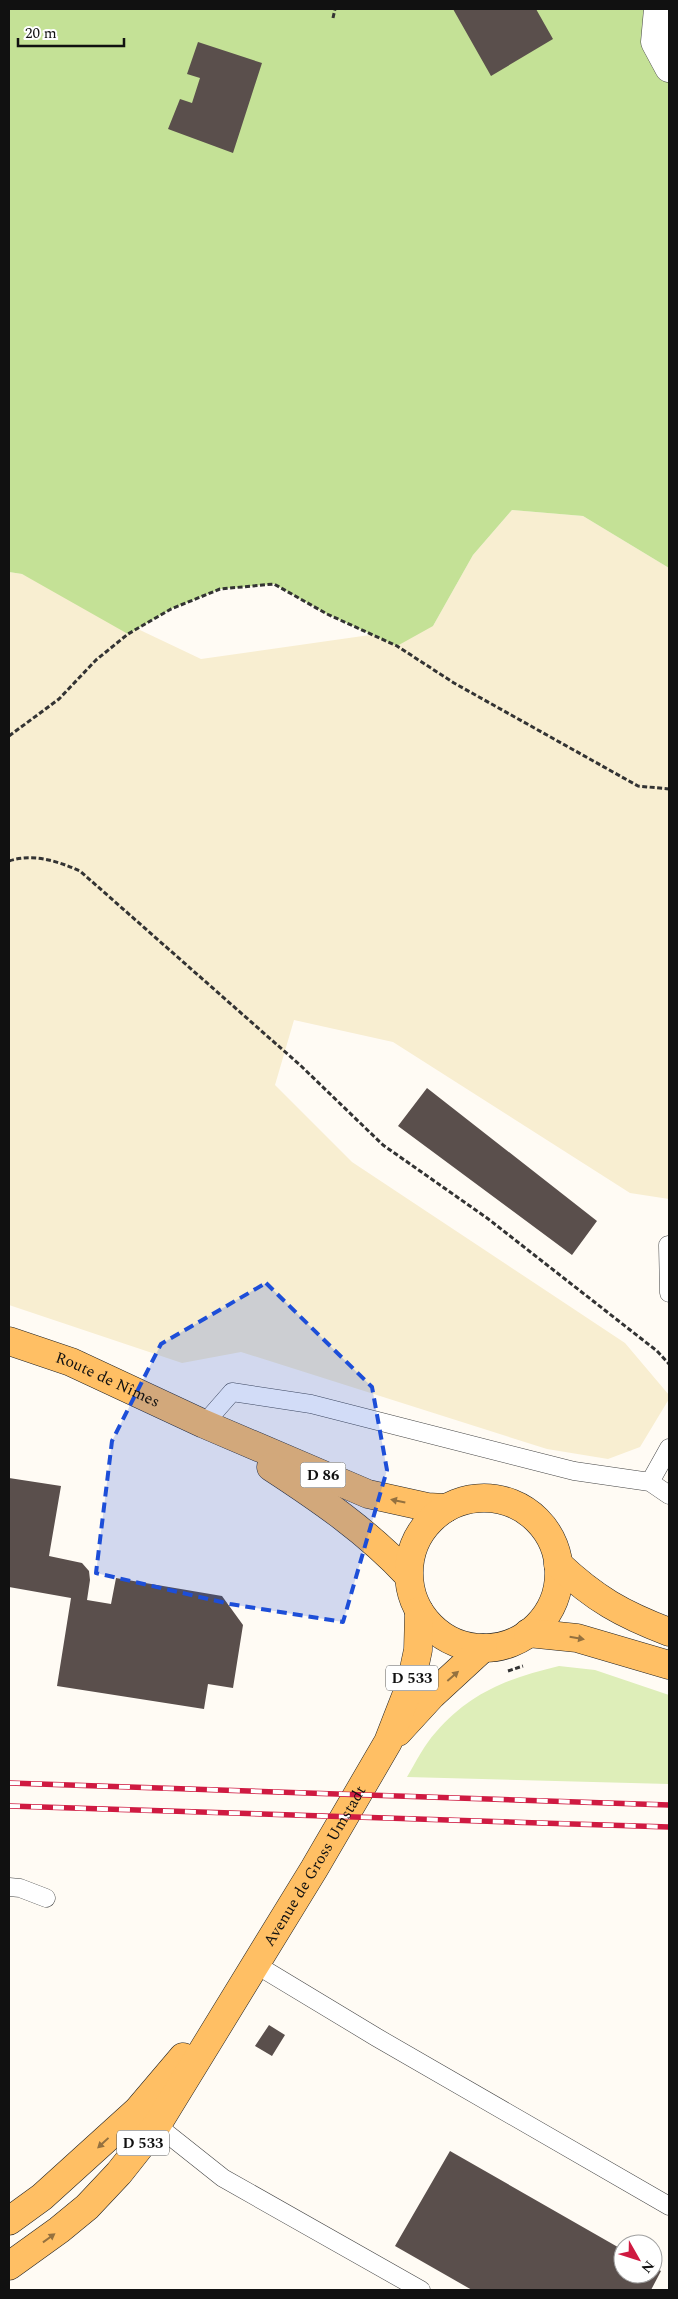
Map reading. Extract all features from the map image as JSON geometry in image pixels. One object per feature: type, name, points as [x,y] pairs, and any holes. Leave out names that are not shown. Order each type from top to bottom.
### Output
[{"type":"main road","name":"Route de Nîmes","points":[[9,1340],[71,1362],[204,1424],[368,1494],[426,1507],[446,1508]]},
{"type":"main road","name":"Route de Nîmes","points":[[204,1424],[314,1494],[380,1547],[408,1575]]},
{"type":"main road","points":[[472,1499],[499,1499],[512,1503],[529,1514],[543,1527],[550,1539],[558,1564],[558,1580],[555,1595],[540,1622],[528,1633],[507,1644],[483,1648],[467,1646],[439,1634],[428,1624],[413,1600],[408,1575],[411,1555],[418,1536],[435,1516],[446,1508],[472,1499]]},
{"type":"main road","points":[[558,1564],[584,1588],[612,1607],[642,1622],[669,1632]]},
{"type":"main road","name":"Avenue de Gross Umstadt","points":[[11,2261],[87,2207],[119,2173],[148,2118],[240,1989],[388,1742],[411,1683],[418,1650],[419,1611]]},
{"type":"main road","points":[[528,1633],[577,1638],[669,1665]]},
{"type":"main road","name":"Avenue de Gross Umstadt","points":[[388,1742],[432,1695],[483,1648]]},
{"type":"main road","name":"Avenue de Gross Umstadt","points":[[9,2221],[148,2118]]},
{"type":"street","points":[[658,9],[655,42],[669,68]]},
{"type":"lane","points":[[668,1245],[669,1293]]},
{"type":"lane","points":[[204,1424],[232,1392],[311,1404],[574,1471],[650,1482],[669,1495]]},
{"type":"lane","points":[[650,1482],[666,1450],[669,1448]]},
{"type":"lane","points":[[9,1887],[20,1888],[46,1898]]},
{"type":"lane","points":[[255,1964],[376,2037],[669,2206]]},
{"type":"lane","points":[[148,2118],[223,2178],[421,2290]]},
{"type":"path","points":[[334,18],[335,9]]},
{"type":"path","points":[[9,736],[59,699],[96,660],[128,634],[171,609],[220,589],[274,584],[327,614],[397,646],[454,683],[638,786],[669,789]]},
{"type":"path","points":[[9,861],[16,859],[51,859],[80,871],[300,1065],[383,1145],[487,1218],[657,1351],[669,1364]]},
{"type":"path","points":[[504,1672],[532,1664]]},
{"type":"highlighted area","points":[[266,1283],[372,1387],[387,1470],[343,1622],[230,1604],[96,1573],[112,1441],[161,1344]]},
{"type":"shaded area","points":[[512,510],[583,516],[669,568],[669,1199],[630,1193],[393,1042],[294,1020],[275,1085],[352,1162],[625,1343],[669,1395],[669,1399],[640,1447],[608,1459],[547,1449],[241,1352],[182,1363],[9,1305],[9,572],[22,574],[201,659],[433,626],[473,555]]},
{"type":"green space","points":[[9,9],[669,9],[669,568],[583,516],[512,510],[473,555],[433,626],[397,646],[327,614],[274,584],[220,589],[171,609],[128,634],[22,574],[9,572]]},
{"type":"green space","points":[[559,1666],[595,1670],[669,1695],[669,1784],[407,1777],[432,1737],[463,1706],[492,1688]]},
{"type":"building","points":[[453,9],[536,9],[553,39],[491,76]]},
{"type":"building","points":[[198,42],[262,63],[233,153],[168,129],[180,99],[192,103],[200,78],[187,74]]},
{"type":"building","points":[[427,1088],[597,1221],[572,1255],[398,1126]]},
{"type":"building","points":[[9,1478],[61,1486],[49,1556],[82,1563],[89,1571],[90,1580],[87,1600],[111,1604],[116,1578],[222,1596],[243,1625],[233,1688],[208,1684],[204,1709],[57,1686],[71,1598],[9,1587]]},
{"type":"building","points":[[269,2025],[285,2035],[272,2056],[255,2046]]},
{"type":"building","points":[[450,2151],[613,2244],[613,2284],[654,2284],[651,2290],[472,2290],[395,2246]]},
{"type":"railway","points":[[9,1783],[669,1805]]},
{"type":"railway","points":[[9,1806],[669,1827]]}]
